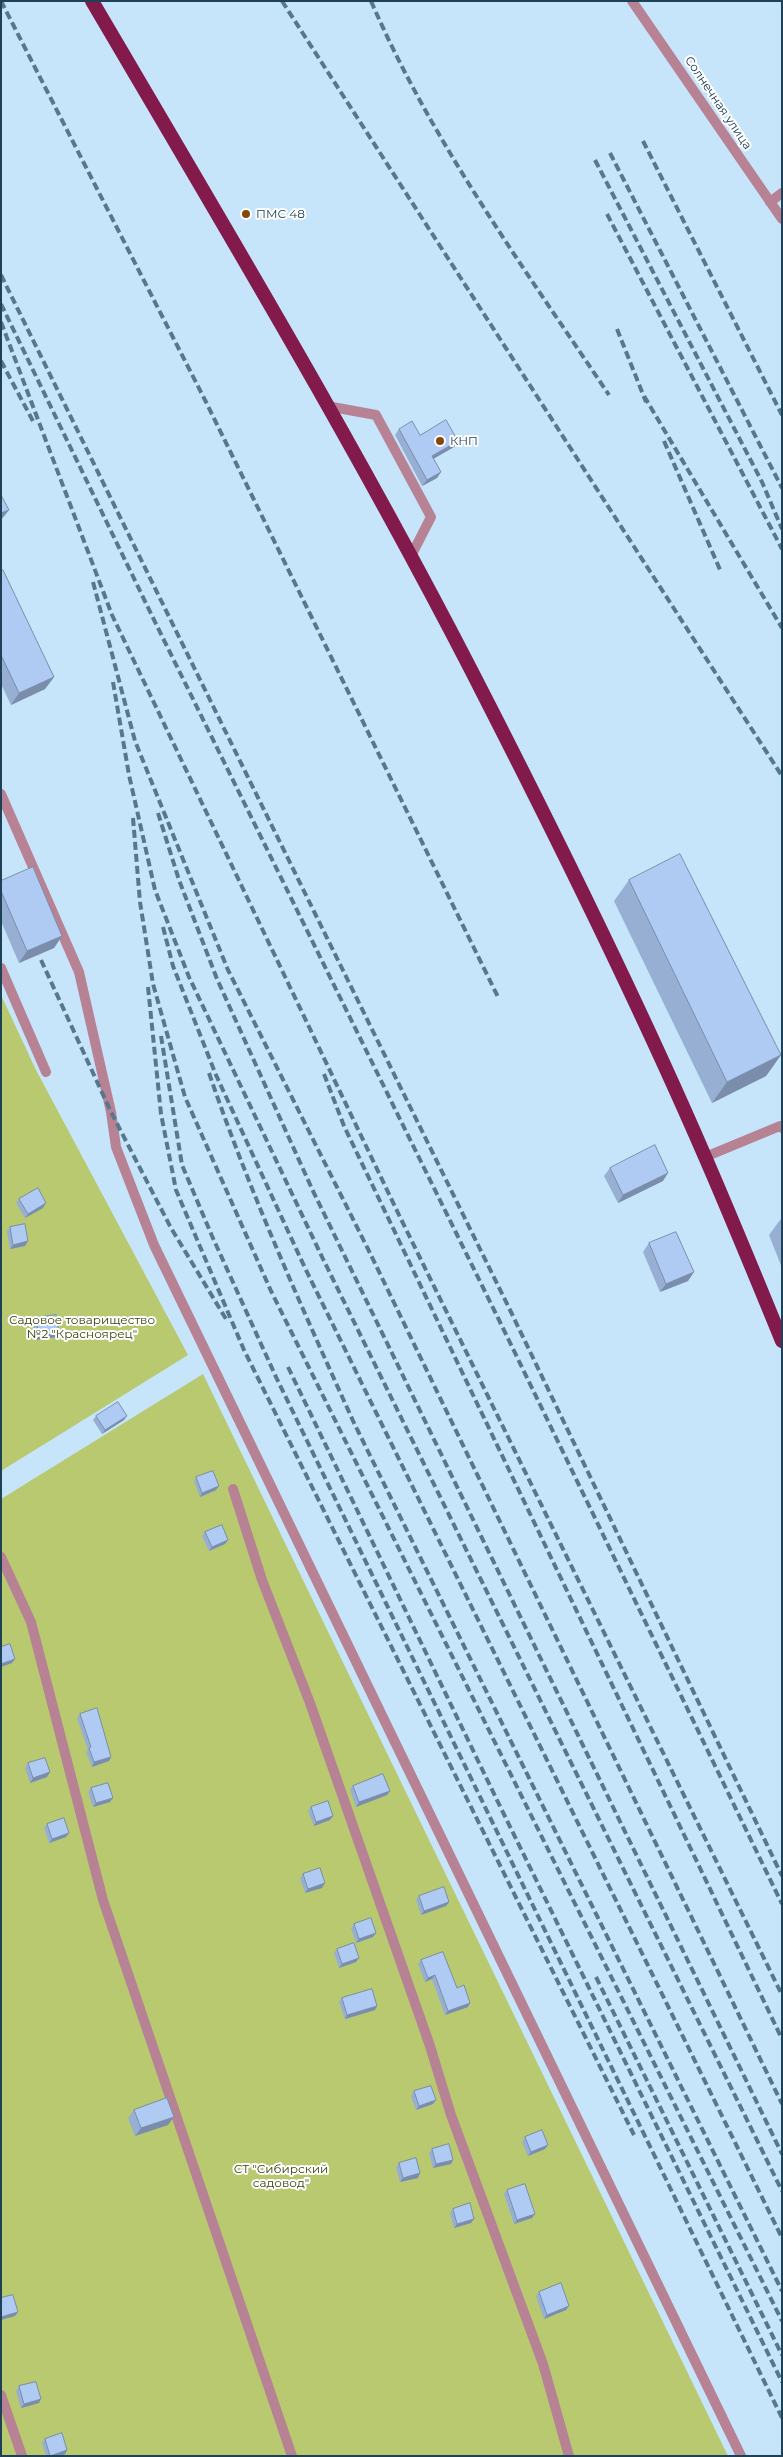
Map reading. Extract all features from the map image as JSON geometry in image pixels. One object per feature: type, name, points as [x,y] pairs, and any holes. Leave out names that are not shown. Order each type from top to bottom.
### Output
[{"type":"highway","points":[[92,1],[224,223],[328,406],[411,556],[490,707],[604,939],[706,1157],[782,1341]]},
{"type":"street","name":"Солнечная улица","points":[[632,1],[782,219]]},
{"type":"street","points":[[770,202],[782,193]]},
{"type":"street","points":[[328,406],[376,414],[431,517],[411,556]]},
{"type":"street","points":[[1,794],[79,972],[111,1112],[116,1147],[154,1245],[741,2456]]},
{"type":"street","points":[[1,968],[46,1072]]},
{"type":"street","points":[[706,1157],[732,1144],[780,1126],[782,1128]]},
{"type":"street","points":[[233,1490],[262,1580],[310,1703],[430,2046],[451,2115],[543,2364],[568,2456]]},
{"type":"street","points":[[1,1557],[31,1622],[103,1900],[292,2456]]},
{"type":"street","points":[[1,2394],[22,2456]]},
{"type":"green space","name":"Садовое товарищество №2 \"Красноярец\"","points":[[1,995],[36,1070],[188,1355],[1,1471]]},
{"type":"green space","name":"СТ \"Сибирский садовод\"","points":[[203,1374],[728,2456],[1,2456],[1,1499]]},
{"type":"building","points":[[446,420],[458,441],[432,456],[441,472],[427,480],[399,429],[412,421],[420,435]]},
{"type":"building","points":[[1,495],[9,510],[1,513]]},
{"type":"building","points":[[3,570],[54,677],[19,693],[1,655],[1,571]]},
{"type":"building","points":[[680,854],[781,1055],[727,1082],[629,880]]},
{"type":"building","points":[[33,867],[62,936],[27,951],[1,891],[1,881]]},
{"type":"building","points":[[655,1145],[668,1173],[623,1195],[610,1168]]},
{"type":"building","points":[[38,1188],[46,1203],[28,1214],[19,1199]]},
{"type":"building","points":[[25,1224],[28,1241],[13,1245],[10,1227]]},
{"type":"building","points":[[676,1232],[694,1272],[666,1284],[649,1243]]},
{"type":"building","points":[[56,1315],[59,1333],[39,1336],[36,1318]]},
{"type":"building","points":[[118,1402],[127,1416],[105,1430],[96,1416]]},
{"type":"building","points":[[213,1471],[219,1486],[202,1493],[196,1477]]},
{"type":"building","points":[[222,1525],[228,1540],[212,1547],[205,1532]]},
{"type":"building","points":[[10,1644],[15,1659],[1,1664],[1,1647]]},
{"type":"building","points":[[97,1708],[111,1757],[94,1762],[80,1714]]},
{"type":"building","points":[[45,1758],[50,1772],[33,1778],[28,1763]]},
{"type":"building","points":[[383,1774],[390,1791],[359,1802],[353,1786]]},
{"type":"building","points":[[108,1783],[113,1798],[96,1803],[91,1788]]},
{"type":"building","points":[[328,1801],[333,1816],[316,1822],[311,1807]]},
{"type":"building","points":[[64,1818],[69,1833],[52,1839],[47,1824]]},
{"type":"building","points":[[320,1868],[325,1883],[308,1889],[303,1874]]},
{"type":"building","points":[[444,1887],[449,1902],[424,1911],[419,1896]]},
{"type":"building","points":[[371,1918],[376,1933],[359,1939],[354,1924]]},
{"type":"building","points":[[354,1943],[359,1958],[342,1964],[337,1949]]},
{"type":"building","points":[[443,1952],[457,1988],[464,1985],[470,2003],[448,2011],[435,1975],[428,1978],[421,1960]]},
{"type":"building","points":[[372,1989],[377,2006],[347,2015],[342,1998]]},
{"type":"building","points":[[431,2086],[436,2100],[419,2106],[414,2091]]},
{"type":"building","points":[[167,2098],[174,2117],[141,2128],[134,2110]]},
{"type":"building","points":[[542,2130],[548,2145],[531,2152],[525,2137]]},
{"type":"building","points":[[449,2144],[453,2160],[436,2164],[432,2149]]},
{"type":"building","points":[[416,2158],[420,2173],[403,2178],[399,2163]]},
{"type":"building","points":[[525,2184],[535,2214],[517,2220],[507,2190]]},
{"type":"building","points":[[470,2203],[474,2219],[457,2224],[453,2209]]},
{"type":"building","points":[[561,2283],[569,2306],[547,2315],[539,2292]]},
{"type":"building","points":[[13,2295],[18,2312],[1,2317],[1,2298]]},
{"type":"building","points":[[36,2382],[41,2399],[24,2404],[19,2386]]},
{"type":"building","points":[[62,2433],[67,2450],[50,2456],[45,2439]]},
{"type":"railway","points":[[1,1],[205,400],[498,997]]},
{"type":"railway","points":[[282,1],[782,776]]},
{"type":"railway","points":[[371,1],[395,53],[451,154],[512,252],[609,395]]},
{"type":"railway","points":[[643,141],[782,415]]},
{"type":"railway","points":[[610,153],[782,488]]},
{"type":"railway","points":[[595,160],[762,482],[782,529]]},
{"type":"railway","points":[[607,214],[782,549]]},
{"type":"railway","points":[[1,275],[511,1312],[782,1876]]},
{"type":"railway","points":[[1,304],[156,624],[500,1322],[782,1904]]},
{"type":"railway","points":[[1,322],[112,615],[399,1215],[782,1995]]},
{"type":"railway","points":[[617,329],[646,402]]},
{"type":"railway","points":[[1,361],[34,423]]},
{"type":"railway","points":[[644,396],[782,628]]},
{"type":"railway","points":[[664,441],[721,572]]},
{"type":"railway","points":[[93,582],[135,741],[228,970],[368,1249],[782,2104]]},
{"type":"railway","points":[[113,682],[129,775],[155,890],[189,977],[323,1259],[782,2191]]},
{"type":"railway","points":[[158,813],[179,880],[217,979],[313,1191],[782,2154]]},
{"type":"railway","points":[[133,818],[140,902],[153,984],[185,1097],[271,1291],[782,2321]]},
{"type":"railway","points":[[163,927],[173,966],[216,1075],[305,1268],[782,2238]]},
{"type":"railway","points":[[41,960],[111,1112],[171,1228],[226,1319]]},
{"type":"railway","points":[[148,987],[161,1114],[176,1190],[244,1350],[634,2135]]},
{"type":"railway","points":[[161,1036],[182,1165],[212,1236],[276,1377],[782,2418]]},
{"type":"railway","points":[[209,1073],[259,1206],[354,1423],[782,2291]]},
{"type":"railway","points":[[324,1074],[344,1126],[782,2039]]},
{"type":"railway","points":[[288,1367],[496,1798],[782,2382]]},
{"type":"railway","points":[[596,1977],[782,2355]]},
{"type":"place","name":"ПМС 48","points":[[246,214]]},
{"type":"place","name":"КНП","points":[[440,441]]}]
